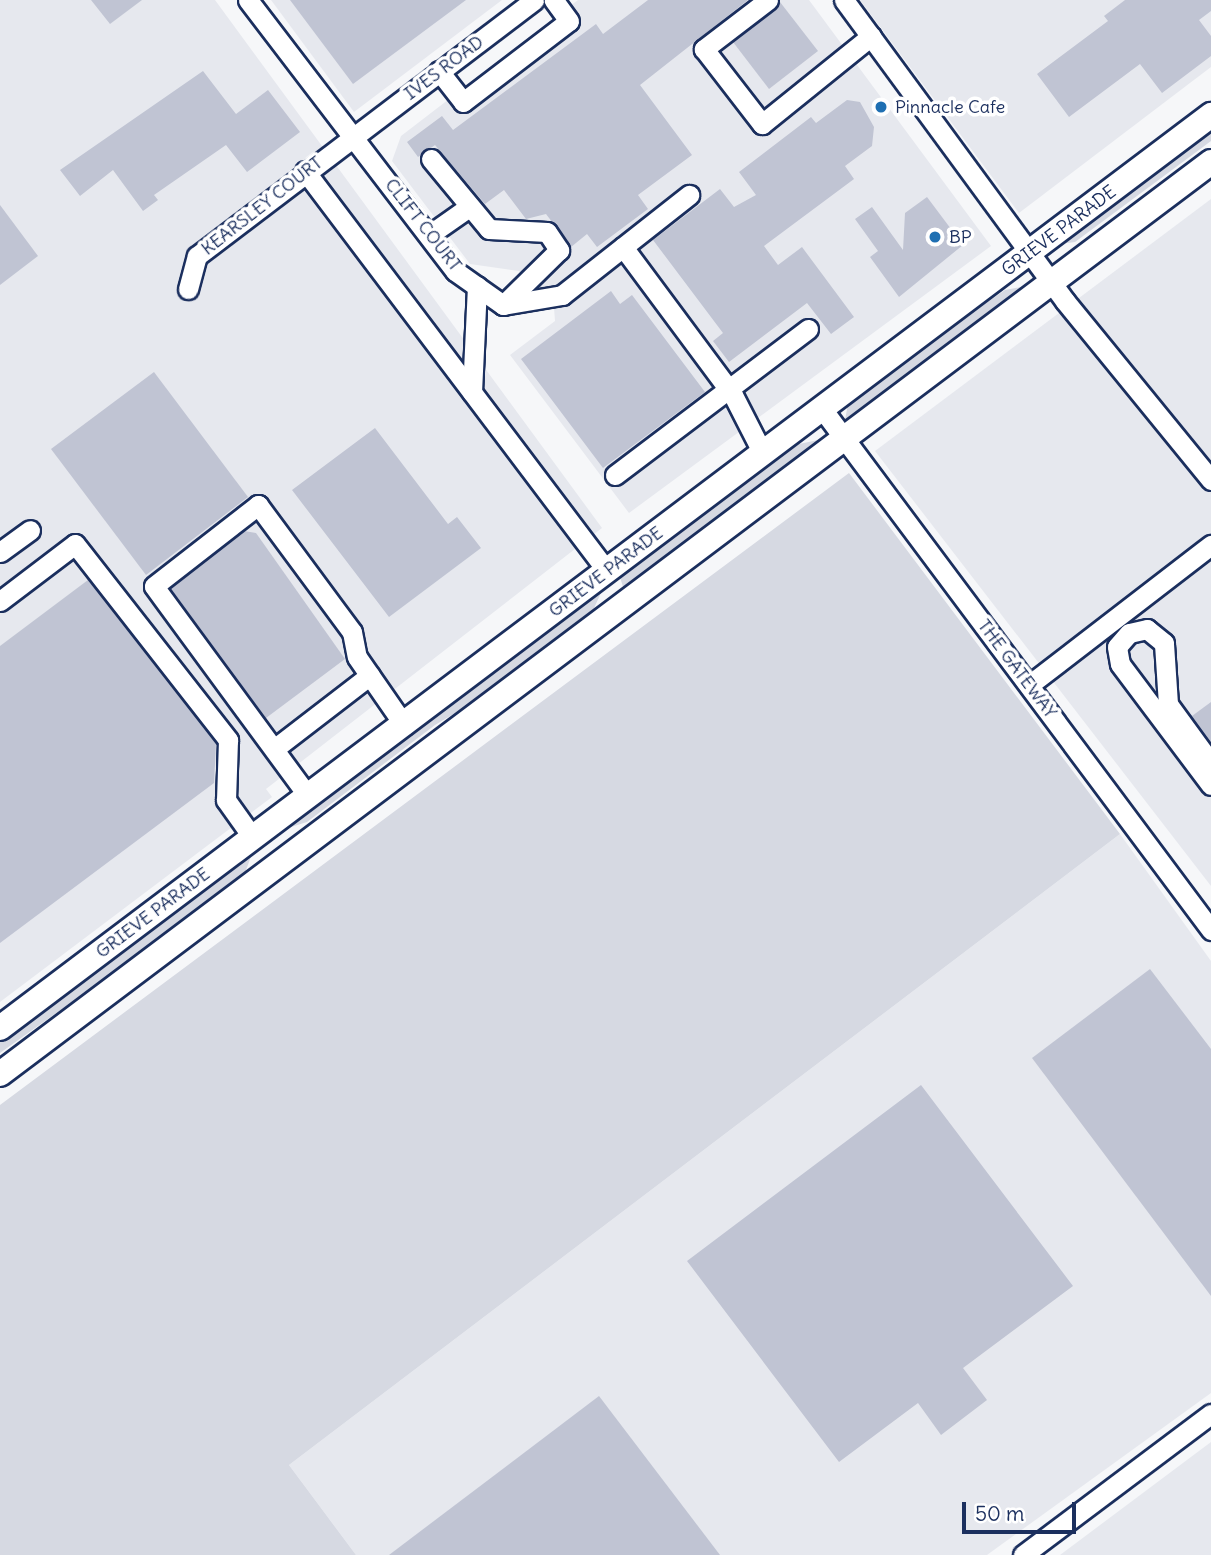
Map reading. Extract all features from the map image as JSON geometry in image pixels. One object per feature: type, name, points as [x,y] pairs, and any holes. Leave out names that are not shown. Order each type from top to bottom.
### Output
[{"type":"main road","name":"GRIEVE PARADE","points":[[0,1028],[1211,116]]},
{"type":"main road","name":"GRIEVE PARADE","points":[[0,1074],[1211,162]]},
{"type":"street","name":"CLIFT COURT","points":[[248,0],[354,135],[455,271],[503,305]]},
{"type":"street","name":"IVES ROAD","points":[[354,135],[534,0]]},
{"type":"street","points":[[439,71],[463,102],[569,21],[554,0]]},
{"type":"street","points":[[768,0],[704,49],[762,124],[871,36]]},
{"type":"street","points":[[844,0],[1052,282],[1211,480]]},
{"type":"street","name":"KEARSLEY COURT","points":[[188,289],[197,256],[354,135]]},
{"type":"street","points":[[431,159],[489,229],[547,232],[559,250],[503,305]]},
{"type":"street","points":[[305,171],[607,571]]},
{"type":"street","points":[[503,305],[562,295],[689,195]]},
{"type":"street","points":[[429,235],[469,207]]},
{"type":"street","points":[[623,247],[728,389],[763,454]]},
{"type":"street","points":[[472,392],[477,286]]},
{"type":"street","points":[[615,475],[808,329]]},
{"type":"street","name":"THE GATEWAY","points":[[823,410],[1211,930]]},
{"type":"street","points":[[308,796],[154,586],[258,505],[352,632],[370,675],[404,725]]},
{"type":"street","points":[[0,552],[30,530]]},
{"type":"street","points":[[0,601],[75,544],[228,740],[226,800],[253,838]]},
{"type":"street","points":[[1029,685],[1211,545]]},
{"type":"street","points":[[1211,763],[1168,704],[1164,643],[1147,629],[1129,633],[1118,647],[1120,664],[1211,785]]},
{"type":"street","points":[[274,749],[370,675]]},
{"type":"street","points":[[1023,1555],[1211,1414]]},
{"type":"shaded area","points":[[0,0],[215,0],[602,528],[266,789],[272,797],[0,1002]]},
{"type":"shaded area","points":[[271,0],[502,0],[354,112]]},
{"type":"shaded area","points":[[578,0],[809,0],[991,246],[629,513],[510,355],[555,321],[553,294],[541,298],[519,271],[470,264],[392,161],[401,136]]},
{"type":"shaded area","points":[[860,0],[1211,0],[1211,67],[1019,213]]},
{"type":"shaded area","points":[[1211,124],[1211,141],[1075,242],[1060,244]]},
{"type":"shaded area","points":[[1211,199],[1211,886],[875,451]]},
{"type":"shaded area","points":[[1026,286],[847,422],[845,420],[848,404],[868,384],[1005,290]]},
{"type":"shaded area","points":[[823,439],[625,593],[618,571],[799,444]]},
{"type":"shaded area","points":[[849,473],[1120,834],[289,1465],[356,1555],[0,1555],[0,1105]]},
{"type":"shaded area","points":[[605,584],[590,617],[492,691],[435,725],[307,822],[275,832]]},
{"type":"shaded area","points":[[1120,834],[1211,961],[1211,1393],[987,1555],[356,1555],[289,1465]]},
{"type":"shaded area","points":[[253,851],[242,881],[0,1053],[0,1037]]},
{"type":"shaded area","points":[[1211,1442],[1211,1555],[1060,1555]]},
{"type":"building","points":[[91,0],[142,0],[110,24]]},
{"type":"building","points":[[290,0],[466,0],[353,84]]},
{"type":"building","points":[[648,0],[748,0],[640,85],[692,155],[638,195],[648,209],[597,247],[587,234],[571,247],[546,214],[526,219],[504,190],[485,204],[435,145],[418,157],[407,142],[442,116],[453,130],[596,24],[603,34]]},
{"type":"building","points":[[1125,0],[1211,0],[1211,11],[1199,20],[1211,36],[1211,56],[1162,93],[1140,64],[1069,117],[1037,74],[1108,21],[1104,16]]},
{"type":"building","points":[[780,2],[818,51],[769,89],[733,42]]},
{"type":"building","points":[[203,71],[236,114],[268,90],[300,132],[247,172],[226,145],[154,195],[158,200],[143,211],[113,170],[80,196],[60,170]]},
{"type":"building","points":[[847,100],[860,102],[874,127],[872,146],[845,166],[854,179],[764,246],[778,265],[802,247],[854,317],[831,334],[807,303],[729,362],[713,341],[723,333],[653,240],[720,189],[734,207],[756,195],[739,172],[811,117],[816,123]]},
{"type":"building","points":[[927,197],[963,245],[899,297],[870,257],[878,251],[855,219],[872,207],[903,250],[905,213]]},
{"type":"building","points":[[0,205],[38,256],[0,285]]},
{"type":"building","points":[[611,291],[620,304],[632,295],[705,392],[603,468],[521,359]]},
{"type":"building","points":[[154,372],[248,497],[146,575],[51,449]]},
{"type":"building","points":[[375,428],[448,524],[457,517],[481,548],[389,617],[292,490]]},
{"type":"building","points":[[244,531],[256,533],[345,659],[266,718],[171,589]]},
{"type":"building","points":[[88,580],[216,744],[214,783],[0,943],[0,646]]},
{"type":"building","points":[[1211,702],[1211,742],[1192,716]]},
{"type":"building","points":[[1150,969],[1211,1049],[1211,1296],[1032,1058]]},
{"type":"building","points":[[921,1085],[1073,1286],[963,1368],[987,1400],[941,1435],[918,1403],[839,1462],[687,1261]]},
{"type":"building","points":[[599,1396],[720,1555],[389,1555]]},
{"type":"place","name":"Pinnacle Cafe","points":[[881,107]]},
{"type":"place","name":"BP","points":[[935,237]]}]
